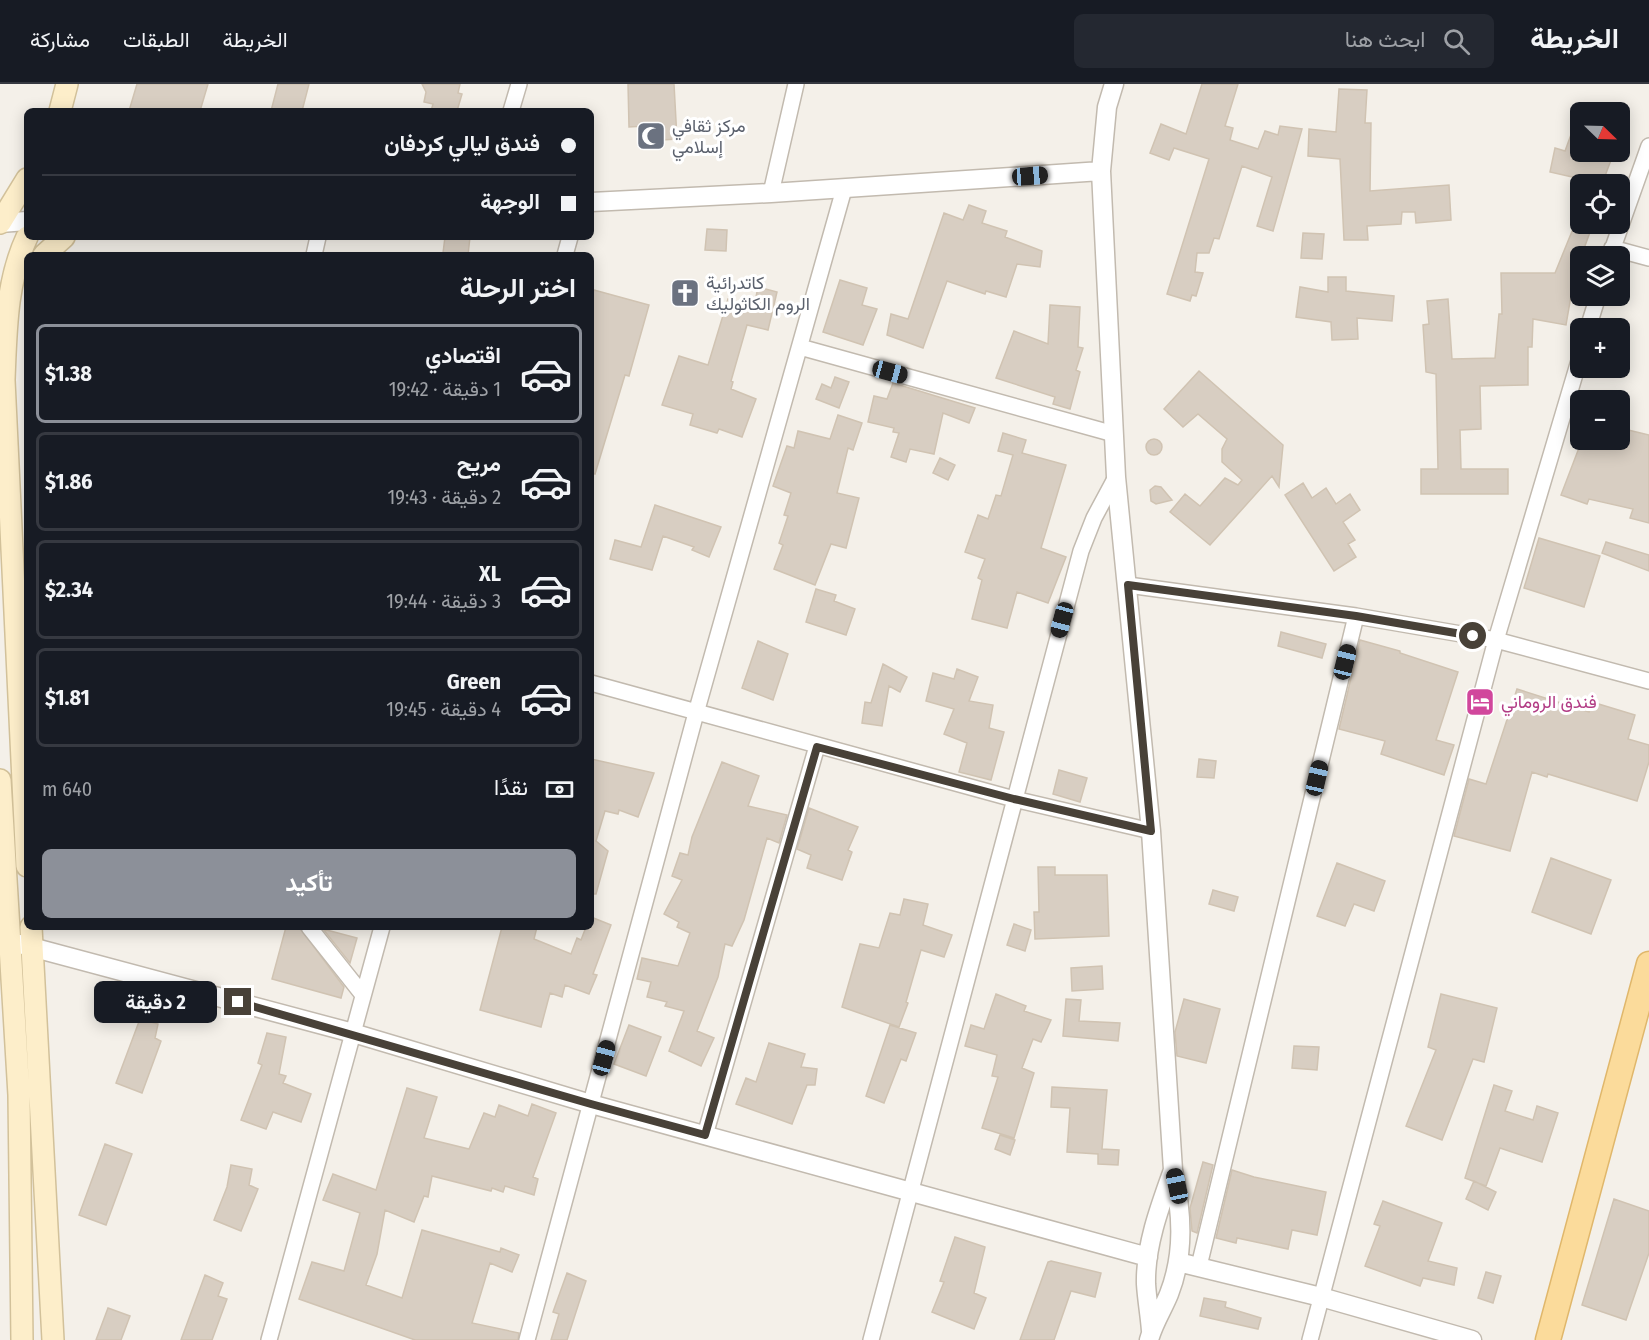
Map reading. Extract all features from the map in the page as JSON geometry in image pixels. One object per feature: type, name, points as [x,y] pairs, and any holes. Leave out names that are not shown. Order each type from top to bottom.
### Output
[{"type":"main road","points":[[61,108],[67,84]]},
{"type":"main road","points":[[0,223],[24,184]]},
{"type":"main road","points":[[24,742],[22,659],[4,380],[8,301],[17,261],[26,240]]},
{"type":"main road","points":[[47,252],[61,240]]},
{"type":"main road","points":[[8,301],[24,279]]},
{"type":"main road","points":[[0,780],[18,1095],[22,1340]]},
{"type":"main road","points":[[32,936],[53,1340]]},
{"type":"main road","points":[[1548,1340],[1649,964]]},
{"type":"street","points":[[512,108],[519,84]]},
{"type":"street","points":[[771,193],[796,84]]},
{"type":"street","points":[[1114,84],[1107,107],[1101,171],[1116,477],[1151,831],[1173,1170],[1180,1201],[1182,1228],[1178,1262],[1163,1310],[1150,1336]]},
{"type":"street","points":[[1613,246],[1649,146]]},
{"type":"street","points":[[594,202],[844,189],[1101,171]]},
{"type":"street","points":[[526,1340],[696,712],[844,189]]},
{"type":"street","points":[[0,223],[24,221]]},
{"type":"street","points":[[1630,255],[1649,258]]},
{"type":"street","points":[[800,347],[1114,434]]},
{"type":"street","points":[[1310,1340],[1496,640],[1574,378]]},
{"type":"street","points":[[871,1340],[909,1190],[1081,550],[1116,477]]},
{"type":"street","points":[[1128,585],[1356,616],[1496,640],[1649,681]]},
{"type":"street","points":[[1199,1266],[1356,616]]},
{"type":"street","points":[[594,684],[817,747],[1014,799],[1151,831]]},
{"type":"street","points":[[705,1135],[817,747]]},
{"type":"street","points":[[311,930],[363,995]]},
{"type":"street","points":[[269,1340],[381,930]]},
{"type":"street","points":[[10,942],[32,936],[591,1104],[1148,1257]]},
{"type":"street","points":[[1150,1336],[1146,1283],[1148,1257],[1161,1203],[1173,1170]]},
{"type":"street","points":[[1178,1262],[1322,1298],[1472,1340]]},
{"type":"building","points":[[137,84],[208,84],[201,108],[130,108]]},
{"type":"building","points":[[278,84],[309,84],[303,108],[272,108]]},
{"type":"building","points":[[422,84],[460,84],[458,93],[462,94],[458,108],[432,108],[433,104],[424,102],[426,92]]},
{"type":"building","points":[[628,84],[674,84],[677,139],[646,141],[645,126],[629,127]]},
{"type":"building","points":[[1202,84],[1238,84],[1225,126],[1233,128],[1230,140],[1258,149],[1265,131],[1278,135],[1280,126],[1302,129],[1273,231],[1257,226],[1272,177],[1242,166],[1219,239],[1214,238],[1209,253],[1197,253],[1195,272],[1203,273],[1196,296],[1192,295],[1190,301],[1167,294],[1209,159],[1174,148],[1169,160],[1150,153],[1161,124],[1186,134]]},
{"type":"building","points":[[1339,89],[1367,90],[1365,123],[1371,123],[1370,191],[1449,185],[1451,220],[1416,223],[1415,212],[1402,212],[1401,224],[1367,226],[1368,240],[1344,240],[1340,159],[1308,156],[1309,129],[1336,132]]},
{"type":"building","points":[[1570,137],[1570,162],[1610,162],[1606,174],[1570,174],[1570,177],[1550,172],[1555,148],[1565,151]]},
{"type":"building","points":[[969,205],[986,211],[982,223],[1007,231],[1005,237],[1042,251],[1040,267],[1017,264],[1006,297],[986,291],[985,294],[947,281],[923,348],[887,335],[891,314],[908,319],[944,213],[963,220]]},
{"type":"building","points":[[707,229],[727,230],[726,251],[705,250]]},
{"type":"building","points":[[1303,233],[1324,234],[1322,259],[1301,258]]},
{"type":"building","points":[[1571,234],[1589,234],[1585,246],[1570,246],[1570,302],[1566,325],[1533,319],[1532,347],[1528,347],[1528,385],[1480,386],[1481,429],[1460,430],[1461,469],[1508,469],[1508,494],[1421,494],[1421,469],[1438,469],[1436,374],[1426,372],[1423,325],[1429,324],[1427,301],[1448,299],[1452,359],[1495,358],[1499,314],[1502,314],[1501,273],[1555,273]]},
{"type":"building","points":[[445,240],[470,240],[468,252],[443,252]]},
{"type":"building","points":[[1328,277],[1346,277],[1346,291],[1394,296],[1392,321],[1357,318],[1358,339],[1332,340],[1331,322],[1296,317],[1300,287],[1328,292]]},
{"type":"building","points":[[840,280],[867,288],[862,305],[877,309],[863,345],[823,332]]},
{"type":"building","points":[[758,287],[777,292],[768,330],[747,325],[731,381],[733,382],[731,389],[756,399],[742,437],[719,429],[717,433],[690,425],[693,414],[662,405],[679,356],[708,365],[728,299],[754,307]]},
{"type":"building","points":[[594,290],[649,305],[629,376],[625,375],[595,474]]},
{"type":"building","points":[[1050,305],[1080,307],[1078,347],[1083,348],[1076,370],[1080,372],[1070,409],[1053,404],[1055,397],[996,378],[1014,331],[1048,344]]},
{"type":"building","points":[[1199,371],[1283,445],[1279,487],[1272,476],[1210,545],[1170,512],[1185,494],[1200,506],[1225,478],[1238,485],[1242,480],[1222,462],[1222,449],[1227,439],[1198,414],[1183,427],[1164,409]]},
{"type":"building","points":[[835,377],[849,382],[839,408],[816,399],[822,384],[831,388]]},
{"type":"building","points":[[893,383],[975,408],[969,423],[943,413],[934,454],[910,449],[906,462],[891,457],[899,433],[893,432],[894,428],[868,422],[874,396],[887,399]]},
{"type":"building","points":[[838,415],[862,423],[853,450],[848,448],[837,493],[859,498],[846,548],[831,544],[815,585],[774,569],[783,545],[779,543],[788,516],[784,515],[791,493],[773,486],[787,446],[794,448],[798,431],[830,439]]},
{"type":"building","points":[[1630,430],[1649,435],[1649,523],[1630,518],[1633,509],[1589,499],[1587,504],[1561,495],[1578,450],[1630,450]]},
{"type":"building","points":[[1003,433],[1026,440],[1022,453],[1066,465],[1041,548],[1066,557],[1048,603],[1017,592],[1007,628],[972,619],[982,580],[978,578],[985,559],[965,552],[978,515],[988,519],[996,495],[1001,496],[1013,455],[998,451]]},
{"type":"building","points":[[1151,439],[1157,439],[1162,447],[1160,453],[1151,455],[1146,450],[1146,444]]},
{"type":"building","points":[[940,458],[955,465],[948,480],[933,473]]},
{"type":"building","points":[[1303,483],[1312,498],[1326,488],[1336,504],[1350,494],[1360,510],[1343,522],[1355,540],[1348,544],[1356,557],[1334,571],[1285,495]]},
{"type":"building","points":[[1155,486],[1161,487],[1172,500],[1156,504],[1151,501],[1150,490]]},
{"type":"building","points":[[655,505],[721,527],[709,557],[692,550],[694,547],[663,536],[652,570],[610,559],[615,540],[641,547]]},
{"type":"building","points":[[1539,538],[1600,556],[1584,607],[1524,588]]},
{"type":"building","points":[[1606,542],[1649,555],[1649,571],[1602,553]]},
{"type":"building","points":[[816,589],[836,595],[834,601],[855,609],[846,635],[806,622]]},
{"type":"building","points":[[1281,632],[1326,644],[1322,658],[1278,646]]},
{"type":"building","points":[[1360,640],[1400,651],[1400,653],[1458,672],[1436,740],[1454,745],[1444,775],[1381,754],[1385,741],[1339,729]]},
{"type":"building","points":[[758,641],[788,654],[773,700],[742,688]]},
{"type":"building","points":[[883,664],[907,677],[900,692],[889,686],[882,726],[862,723],[865,702],[871,703]]},
{"type":"building","points":[[957,669],[978,677],[969,701],[993,705],[989,728],[1004,732],[991,780],[959,772],[967,743],[944,734],[954,709],[926,701],[933,673],[954,679]]},
{"type":"building","points":[[1517,689],[1589,712],[1592,702],[1635,715],[1628,739],[1649,745],[1649,762],[1637,801],[1548,774],[1547,777],[1532,772],[1510,851],[1454,836],[1469,779],[1486,784]]},
{"type":"building","points":[[1199,759],[1216,761],[1214,778],[1197,777]]},
{"type":"building","points":[[594,760],[654,773],[638,817],[619,810],[618,814],[605,811],[596,841],[608,851],[596,894],[594,894]]},
{"type":"building","points":[[722,762],[759,776],[748,806],[787,815],[779,843],[767,838],[744,920],[732,946],[725,944],[718,977],[697,1031],[714,1038],[701,1066],[669,1051],[684,1011],[665,1006],[667,1002],[647,997],[651,982],[637,979],[642,958],[678,966],[690,933],[677,927],[679,922],[664,914],[682,880],[672,876],[680,853],[688,855],[692,837]]},
{"type":"building","points":[[1059,770],[1087,778],[1080,802],[1053,794]]},
{"type":"building","points":[[809,808],[858,827],[848,850],[852,852],[842,880],[807,868],[811,855],[797,849]]},
{"type":"building","points":[[1551,858],[1611,880],[1591,934],[1532,912]]},
{"type":"building","points":[[1337,863],[1385,881],[1374,911],[1354,904],[1345,926],[1317,916]]},
{"type":"building","points":[[1038,867],[1055,867],[1055,875],[1107,875],[1109,936],[1035,939],[1034,912],[1039,912]]},
{"type":"building","points":[[1213,890],[1238,897],[1234,911],[1209,904]]},
{"type":"building","points":[[904,899],[928,904],[923,925],[952,935],[944,957],[921,950],[906,1002],[908,1003],[899,1027],[842,1007],[860,944],[879,948],[890,913],[900,915]]},
{"type":"building","points":[[594,918],[611,925],[593,974],[597,975],[589,994],[565,985],[562,997],[550,993],[541,1027],[480,1010],[501,930],[536,930],[534,939],[571,954],[577,938],[581,940],[585,930],[594,930]]},
{"type":"building","points":[[1014,924],[1031,930],[1025,951],[1007,945]]},
{"type":"building","points":[[285,930],[301,930],[344,987],[341,998],[272,979]]},
{"type":"building","points":[[324,930],[357,938],[350,963]]},
{"type":"building","points":[[1102,966],[1103,989],[1072,991],[1071,968]]},
{"type":"building","points":[[996,994],[1026,1006],[1024,1011],[1051,1020],[1041,1042],[1033,1039],[1022,1068],[1034,1073],[1014,1138],[982,1128],[998,1077],[992,1076],[997,1055],[965,1046],[971,1025],[984,1029]]},
{"type":"building","points":[[1441,994],[1497,1008],[1484,1062],[1473,1059],[1442,1140],[1406,1126],[1436,1050],[1428,1047]]},
{"type":"building","points":[[1066,999],[1081,1000],[1079,1021],[1120,1023],[1118,1041],[1063,1036]]},
{"type":"building","points":[[1184,999],[1220,1009],[1206,1063],[1177,1056],[1175,1032]]},
{"type":"building","points":[[140,1019],[158,1024],[155,1038],[161,1041],[142,1093],[116,1083]]},
{"type":"building","points":[[629,1025],[661,1037],[646,1076],[614,1064]]},
{"type":"building","points":[[890,1025],[916,1033],[906,1061],[901,1059],[884,1103],[866,1096]]},
{"type":"building","points":[[267,1033],[286,1037],[279,1074],[286,1076],[283,1083],[311,1094],[301,1122],[273,1112],[266,1129],[241,1120],[262,1065],[258,1063]]},
{"type":"building","points":[[769,1043],[805,1054],[801,1067],[817,1069],[815,1085],[807,1085],[792,1124],[736,1104],[746,1078],[756,1082]]},
{"type":"building","points":[[1294,1046],[1319,1047],[1317,1070],[1292,1068]]},
{"type":"building","points":[[1494,1085],[1512,1091],[1505,1111],[1533,1120],[1537,1106],[1558,1113],[1542,1162],[1500,1148],[1486,1186],[1465,1178]]},
{"type":"building","points":[[1052,1087],[1107,1090],[1102,1149],[1119,1150],[1118,1165],[1098,1164],[1098,1154],[1067,1152],[1070,1108],[1051,1107]]},
{"type":"building","points":[[407,1088],[437,1097],[424,1138],[469,1149],[484,1113],[495,1117],[499,1105],[528,1116],[532,1104],[556,1113],[533,1177],[538,1179],[534,1195],[505,1186],[503,1192],[492,1188],[491,1191],[432,1176],[428,1197],[424,1196],[414,1222],[385,1210],[377,1254],[366,1285],[402,1298],[422,1230],[500,1252],[501,1248],[519,1255],[512,1272],[490,1263],[472,1323],[519,1333],[518,1340],[415,1340],[299,1299],[312,1262],[344,1271],[360,1213],[323,1200],[333,1174],[376,1190]]},
{"type":"building","points":[[1000,1135],[1015,1140],[1010,1155],[995,1149]]},
{"type":"building","points":[[105,1144],[132,1154],[106,1225],[79,1215]]},
{"type":"building","points":[[1203,1162],[1213,1165],[1197,1233],[1192,1231],[1190,1208]]},
{"type":"building","points":[[231,1165],[252,1169],[249,1185],[258,1189],[241,1231],[214,1220],[227,1187]]},
{"type":"building","points":[[1232,1170],[1254,1177],[1326,1192],[1317,1235],[1292,1230],[1288,1249],[1237,1238],[1236,1243],[1216,1238]]},
{"type":"building","points":[[1474,1181],[1496,1192],[1488,1210],[1466,1199]]},
{"type":"building","points":[[1614,1199],[1649,1211],[1649,1253],[1626,1320],[1582,1305]]},
{"type":"building","points":[[1383,1201],[1442,1223],[1428,1261],[1457,1268],[1454,1285],[1423,1278],[1420,1286],[1365,1266],[1380,1226],[1374,1224]]},
{"type":"building","points":[[955,1237],[985,1247],[974,1293],[986,1298],[974,1329],[932,1312],[944,1282],[940,1281]]},
{"type":"building","points":[[1048,1262],[1101,1273],[1095,1297],[1071,1291],[1054,1340],[1020,1340]]},
{"type":"building","points":[[1486,1272],[1501,1276],[1493,1303],[1478,1298]]},
{"type":"building","points":[[567,1273],[586,1281],[567,1340],[551,1340],[559,1314],[553,1312]]},
{"type":"building","points":[[205,1275],[223,1283],[218,1296],[227,1299],[212,1340],[181,1340]]},
{"type":"building","points":[[1204,1298],[1226,1302],[1225,1307],[1261,1318],[1258,1329],[1200,1316]]},
{"type":"building","points":[[108,1308],[130,1316],[121,1340],[96,1340]]},
{"type":"place","name":"مركز ثقافي إسلامي","points":[[651,136]]},
{"type":"place","name":"كاتدرائية الروم الكاثوليك","points":[[685,293]]},
{"type":"place","name":"فندق الروماني","points":[[1480,702]]},
{"type":"route","points":[[238,1002],[705,1135],[817,747],[1014,799],[1151,831],[1128,585],[1356,616],[1473,636]]}]
